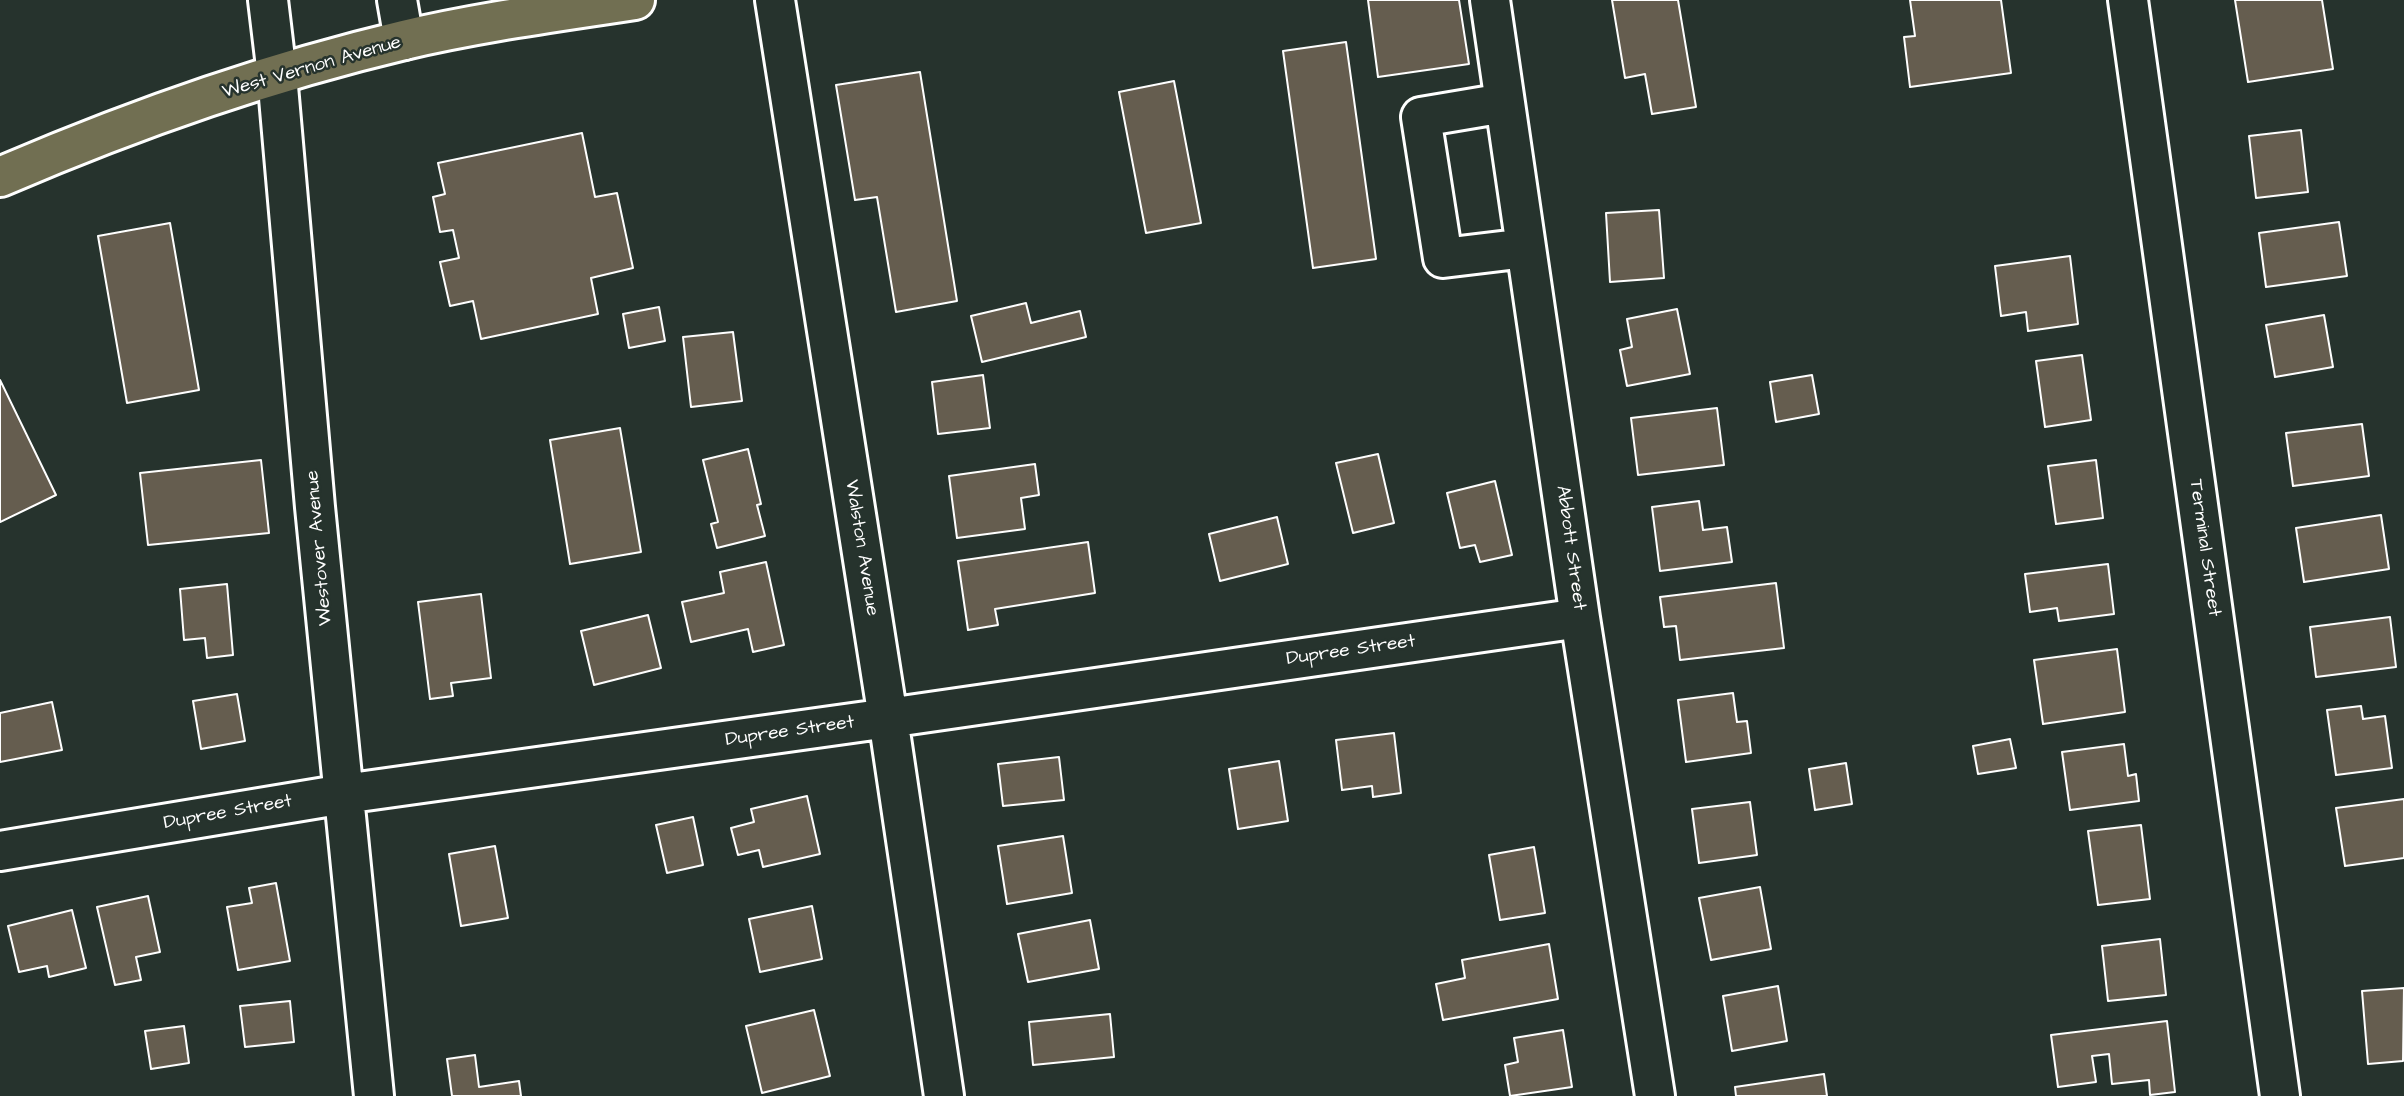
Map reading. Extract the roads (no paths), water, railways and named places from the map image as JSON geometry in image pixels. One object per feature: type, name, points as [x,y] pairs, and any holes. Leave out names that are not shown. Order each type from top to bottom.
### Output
[{"type":"main road","name":"West Vernon Avenue","points":[[0,177],[97,136],[277,75],[524,8],[635,0]]},
{"type":"street","name":"Westover Avenue","points":[[268,0],[374,1096]]},
{"type":"street","points":[[397,0],[404,40]]},
{"type":"street","name":"Walston Avenue","points":[[775,0],[888,719],[944,1096]]},
{"type":"street","name":"Abbott Street","points":[[1490,0],[1580,618],[1655,1096]]},
{"type":"street","name":"Terminal Street","points":[[2128,0],[2280,1096]]},
{"type":"street","points":[[1504,103],[1421,117],[1443,258],[1526,248]]},
{"type":"street","name":"Dupree Street","points":[[0,851],[344,794],[888,719],[1580,618]]}]
